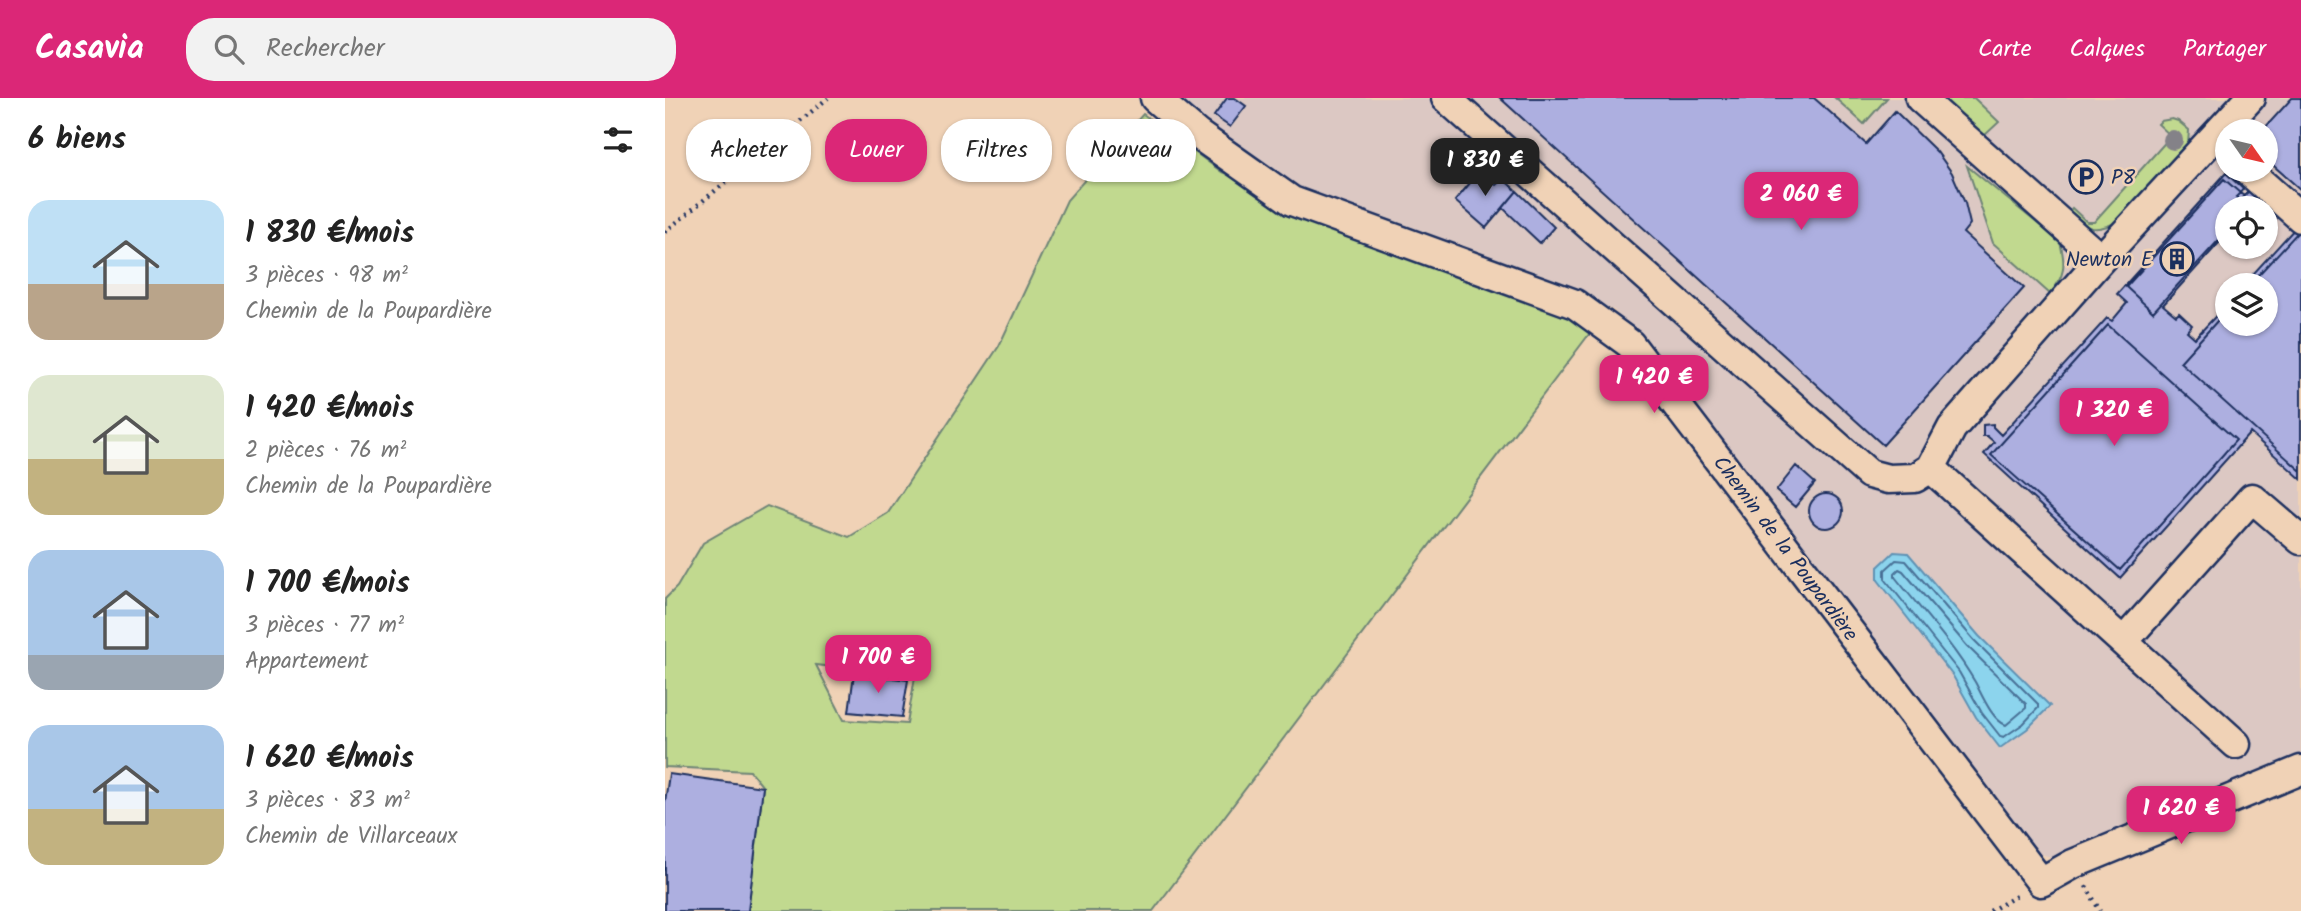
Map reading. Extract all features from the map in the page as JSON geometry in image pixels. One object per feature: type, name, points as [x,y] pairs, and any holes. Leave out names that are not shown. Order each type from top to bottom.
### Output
[{"type":"street","name":"Chemin de la Poupardière","points":[[1155,98],[1197,134],[1293,201],[1575,304],[1630,344],[2041,883]]},
{"type":"street","points":[[1446,98],[1869,474],[1888,479],[1915,478],[1931,468],[1952,428],[2101,259],[2215,151]]},
{"type":"street","points":[[1920,98],[2101,259]]},
{"type":"street","points":[[2237,119],[2250,98]]},
{"type":"street","points":[[2260,182],[2301,218]]},
{"type":"street","points":[[1931,468],[2236,744]]},
{"type":"street","points":[[2124,641],[2252,498],[2301,540]]},
{"type":"street","points":[[2041,883],[2073,864],[2301,770]]},
{"type":"path","points":[[665,232],[828,98]]},
{"type":"path","points":[[1990,911],[2041,883]]},
{"type":"shaded area","points":[[1169,98],[2301,98],[2301,766],[2073,864],[2038,853],[1614,310],[1294,191]]},
{"type":"green space","points":[[1835,98],[1887,98],[1864,124]]},
{"type":"green space","points":[[1941,98],[1974,98],[1999,122],[1983,137]]},
{"type":"green space","points":[[2172,119],[2189,130],[2188,145],[2119,221],[2092,228],[2080,223],[2068,213],[2072,208],[2087,222],[2094,222],[2171,136],[2158,124]]},
{"type":"green space","points":[[1196,153],[1222,172],[1596,325],[1153,911],[748,911],[763,787],[750,771],[665,767],[665,599],[677,587],[703,543],[767,506],[849,537],[888,513],[999,346],[1067,200],[1083,182],[1196,182]],"holes":[[[816,665],[915,677],[907,724],[844,720]]]},
{"type":"green space","points":[[1967,166],[2060,242],[2063,270],[2059,282],[2050,294],[1993,243]]},
{"type":"water","points":[[1894,552],[1908,553],[1979,636],[2050,706],[2027,729],[2000,748],[1976,717],[1953,676],[1878,580],[1878,567]]},
{"type":"building","points":[[1227,98],[1235,98],[1246,106],[1230,127],[1214,116]]},
{"type":"building","points":[[1500,98],[1814,98],[1866,144],[1895,111],[1937,152],[1952,173],[1965,203],[1970,224],[1963,233],[2024,288],[1883,445]]},
{"type":"building","points":[[2292,98],[2301,98],[2301,190],[2279,171],[2279,119],[2273,119]]},
{"type":"building","points":[[1480,171],[1496,185],[1503,179],[1517,191],[1486,228],[1455,201]]},
{"type":"building","points":[[2218,182],[2221,182],[2126,287],[2153,312],[2215,244],[2163,305],[2176,316],[2179,313],[2192,325],[2187,331],[2195,338],[2215,317],[2215,323],[2180,362],[2301,471],[2301,479],[2250,433],[2120,578],[1984,454],[1994,442],[1983,436],[1983,425],[1993,424],[2001,435],[2107,318],[2112,321],[2127,303],[2117,294]],"holes":[[[2108,325],[2236,440],[2120,570],[1991,455]]]},
{"type":"building","name":"Newton E","points":[[2221,182],[2227,182],[2240,193],[2237,196],[2215,196],[2215,244],[2153,312],[2126,287]]},
{"type":"building","points":[[2227,182],[2236,182],[2243,189],[2240,193]]},
{"type":"building","points":[[2255,183],[2265,192],[2259,196],[2251,189],[2244,196]]},
{"type":"building","name":"Newton E","points":[[2251,189],[2259,196],[2244,196]]},
{"type":"building","points":[[1517,191],[1554,227],[1540,243],[1503,208]]},
{"type":"building","points":[[2297,226],[2301,230],[2301,235],[2298,232],[2278,254],[2278,247]]},
{"type":"building","points":[[2298,232],[2301,235],[2301,471],[2180,362],[2215,323],[2215,336],[2278,336],[2278,273],[2260,273],[2273,259],[2278,259],[2278,254]]},
{"type":"building","points":[[2267,259],[2273,259],[2260,273],[2254,273]]},
{"type":"building","points":[[2108,325],[2236,440],[2120,570],[1991,455]]},
{"type":"building","points":[[1796,466],[1815,483],[1795,507],[1776,491]]},
{"type":"building","points":[[1826,494],[1838,499],[1843,511],[1838,523],[1826,528],[1814,523],[1809,511],[1814,499]]},
{"type":"building","points":[[854,673],[908,680],[902,717],[849,712]]},
{"type":"building","points":[[669,774],[763,787],[748,911],[665,911],[665,802]]},
{"type":"place","name":"P8","points":[[2086,177]]},
{"type":"place","name":"Newton E","points":[[2177,259]]}]
